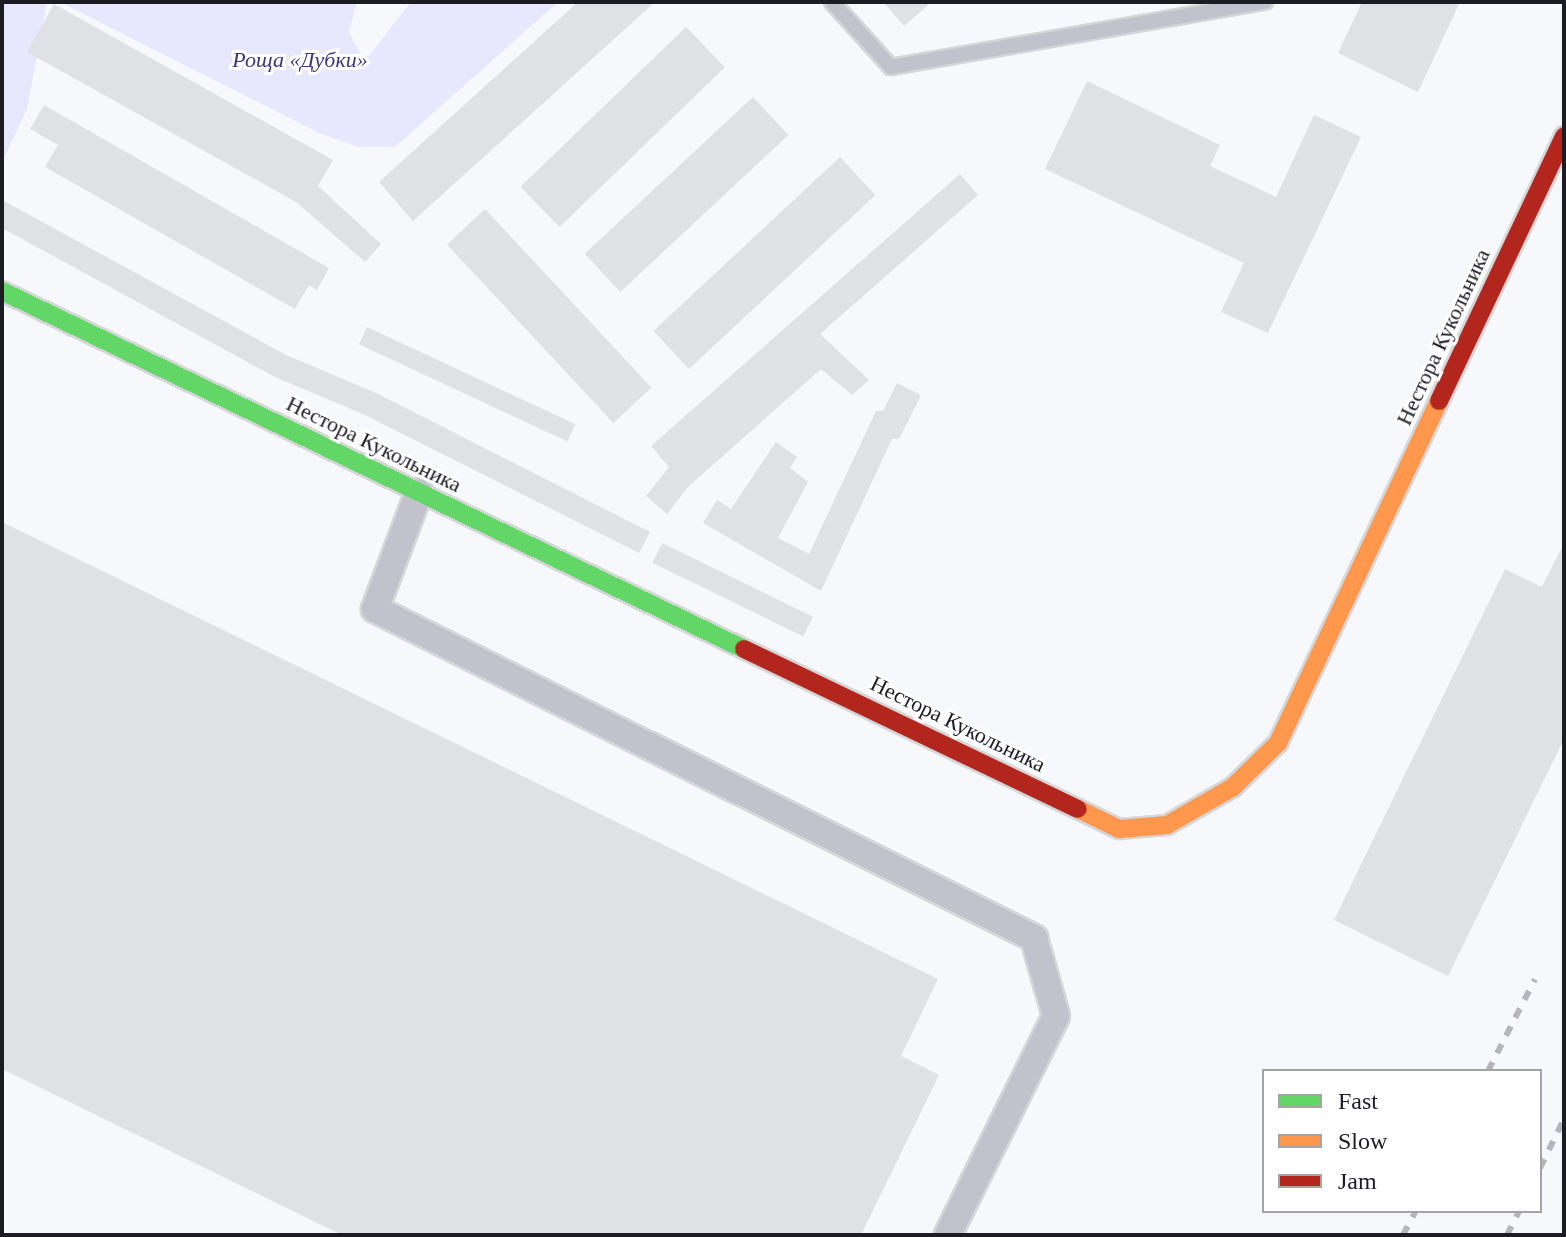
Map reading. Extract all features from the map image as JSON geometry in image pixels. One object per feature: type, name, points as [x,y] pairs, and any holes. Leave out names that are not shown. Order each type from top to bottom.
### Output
[{"type":"street","name":"Нестора Кукольника","points":[[2,291],[1119,829],[1167,825],[1233,787],[1278,743],[1564,136]]},
{"type":"street","points":[[419,492],[375,609],[1034,938],[1056,1016],[948,1235]]},
{"type":"lane","points":[[832,2],[891,67],[1265,2]]},
{"type":"green space","points":[[2,2],[47,2],[27,109],[2,162]]},
{"type":"green space","name":"Роща «Дубки»","points":[[60,2],[357,2],[349,32],[364,62],[411,2],[558,2],[395,147],[358,147],[319,133]]},
{"type":"building","points":[[578,2],[655,2],[413,221],[379,182]]},
{"type":"building","points":[[883,2],[932,2],[904,26]]},
{"type":"building","points":[[1362,2],[1460,2],[1418,92],[1338,53]]},
{"type":"building","points":[[54,4],[333,160],[318,186],[381,244],[365,262],[296,202],[27,52]]},
{"type":"building","points":[[686,27],[725,67],[559,227],[521,187]]},
{"type":"building","points":[[1087,81],[1220,145],[1210,166],[1276,197],[1314,115],[1361,137],[1268,333],[1221,312],[1244,263],[1045,169]]},
{"type":"building","points":[[753,97],[788,135],[620,292],[585,254]]},
{"type":"building","points":[[44,105],[329,268],[317,290],[309,285],[295,309],[45,167],[58,145],[30,129]]},
{"type":"building","points":[[840,157],[875,195],[689,369],[654,331]]},
{"type":"building","points":[[960,174],[978,195],[820,334],[869,380],[852,395],[821,369],[688,487],[667,514],[646,496],[669,467],[651,446]]},
{"type":"building","points":[[4,201],[286,355],[376,393],[650,532],[639,553],[365,415],[275,377],[2,228]]},
{"type":"building","points":[[485,209],[651,387],[613,423],[447,244]]},
{"type":"building","points":[[367,327],[575,424],[567,441],[359,344]]},
{"type":"building","points":[[897,383],[921,395],[899,439],[892,439],[821,591],[703,523],[717,500],[731,509],[776,442],[797,457],[790,468],[808,482],[778,538],[809,554],[876,411],[883,411]]},
{"type":"building","points":[[2,522],[938,979],[901,1056],[939,1075],[861,1235],[342,1235],[2,1069]]},
{"type":"building","points":[[662,543],[813,617],[803,636],[652,563]]},
{"type":"building","points":[[1564,543],[1564,739],[1448,976],[1334,920],[1505,569],[1542,587]]},
{"type":"railway","points":[[1489,1069],[1535,979]]},
{"type":"railway","points":[[1542,1164],[1564,1119]]},
{"type":"railway","points":[[1403,1235],[1415,1213]]},
{"type":"railway","points":[[1507,1235],[1518,1213]]},
{"type":"traffic: fast","points":[[2,291],[744,649]]},
{"type":"traffic: slow","points":[[1078,809],[1119,829],[1167,825],[1233,787],[1278,743],[1439,401]]},
{"type":"traffic: jam","points":[[1439,401],[1564,136]]},
{"type":"traffic: jam","points":[[744,649],[1078,809]]}]
